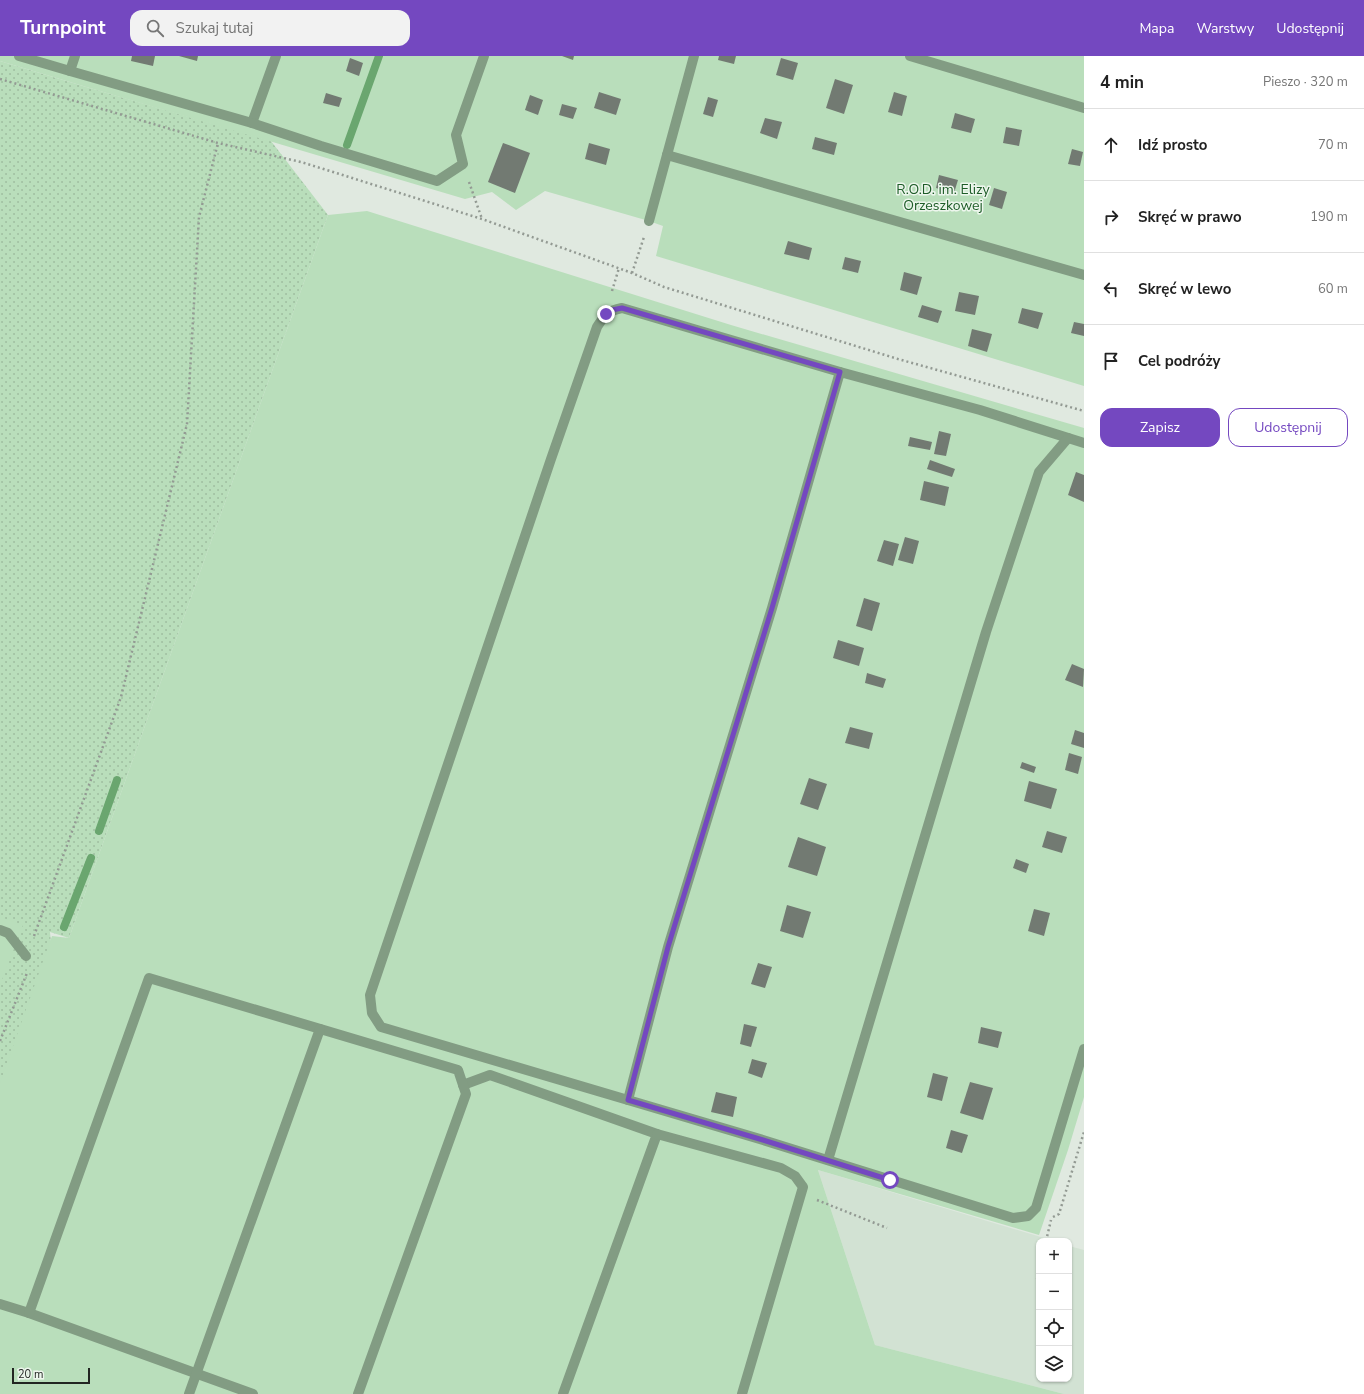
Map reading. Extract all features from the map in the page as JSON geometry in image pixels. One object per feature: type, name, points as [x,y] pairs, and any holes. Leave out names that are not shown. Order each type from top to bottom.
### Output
[{"type":"lane","points":[[19,56],[252,123],[320,146],[437,181],[463,164],[456,135],[484,56]]},
{"type":"lane","points":[[70,71],[75,56]]},
{"type":"lane","points":[[252,123],[276,56]]},
{"type":"lane","points":[[649,221],[694,56]]},
{"type":"lane","points":[[910,56],[1084,108]]},
{"type":"lane","points":[[667,155],[1084,276]]},
{"type":"lane","points":[[1084,443],[980,410],[840,372],[622,308],[612,310],[606,314],[597,327],[370,995],[372,1013],[381,1027],[828,1160],[1014,1218],[1028,1216],[1036,1208],[1084,1049]]},
{"type":"lane","points":[[628,1100],[668,947],[772,608],[840,372]]},
{"type":"lane","points":[[828,1160],[986,632],[1039,472],[1068,438]]},
{"type":"lane","points":[[0,930],[8,933],[26,956]]},
{"type":"lane","points":[[30,1313],[149,978],[458,1070],[466,1094],[358,1394]]},
{"type":"lane","points":[[189,1394],[320,1029]]},
{"type":"lane","points":[[463,1085],[490,1075],[657,1134],[781,1168],[795,1176],[803,1187],[742,1394]]},
{"type":"lane","points":[[563,1394],[657,1134]]},
{"type":"lane","points":[[0,1304],[30,1313],[253,1394]]},
{"type":"path","points":[[0,78],[218,143],[301,162],[482,219],[632,273],[664,287],[898,359],[1084,411]]},
{"type":"path","points":[[0,1042],[27,972],[26,956],[121,697],[187,424],[199,216],[218,143]]},
{"type":"path","points":[[475,196],[482,219]]},
{"type":"path","points":[[632,273],[649,221]]},
{"type":"path","points":[[1059,1214],[1084,1132]]},
{"type":"path","points":[[801,1194],[887,1228]]},
{"type":"path","points":[[1047,1238],[1052,1218]]},
{"type":"shaded area","points":[[818,1170],[1044,1238],[1036,1238],[1036,1382],[1072,1382],[1072,1247],[1084,1250],[1084,1394],[1064,1394],[875,1345]]},
{"type":"green space","name":"R.O.D. im. Elizy Orzeszkowej","points":[[0,56],[1084,56],[1084,386],[656,256],[663,226],[649,221],[545,191],[516,210],[492,192],[465,199],[0,61]]},
{"type":"green space","points":[[0,61],[271,141],[328,215],[69,938],[50,932],[52,953],[0,1089]]},
{"type":"green space","points":[[367,211],[731,325],[1084,428],[1084,1097],[1068,1150],[1039,1235],[818,1170],[875,1345],[1064,1394],[0,1394],[0,1083],[52,936],[69,938],[328,215]]},
{"type":"green space","points":[[0,917],[23,925],[0,985]]},
{"type":"building","points":[[132,56],[155,56],[153,66],[131,61]]},
{"type":"building","points":[[179,56],[198,56],[197,61]]},
{"type":"building","points":[[562,56],[574,56],[573,60]]},
{"type":"building","points":[[719,56],[736,56],[734,64],[718,60]]},
{"type":"building","points":[[350,58],[363,63],[359,76],[346,71]]},
{"type":"building","points":[[781,58],[798,63],[793,80],[776,75]]},
{"type":"building","points":[[835,79],[853,85],[844,114],[826,108]]},
{"type":"building","points":[[599,92],[621,99],[616,115],[594,108]]},
{"type":"building","points":[[894,92],[907,96],[902,116],[888,112]]},
{"type":"building","points":[[326,93],[342,98],[339,107],[323,103]]},
{"type":"building","points":[[530,95],[543,100],[538,115],[525,110]]},
{"type":"building","points":[[708,97],[718,100],[713,117],[703,114]]},
{"type":"building","points":[[562,104],[577,108],[573,119],[559,115]]},
{"type":"building","points":[[955,113],[975,119],[971,133],[951,128]]},
{"type":"building","points":[[765,118],[782,122],[777,139],[760,133]]},
{"type":"building","points":[[1006,127],[1022,130],[1019,146],[1003,143]]},
{"type":"building","points":[[815,137],[837,143],[834,155],[812,149]]},
{"type":"building","points":[[503,143],[530,153],[515,193],[488,182]]},
{"type":"building","points":[[589,143],[610,149],[606,165],[585,159]]},
{"type":"building","points":[[1072,149],[1083,152],[1080,166],[1068,164]]},
{"type":"building","points":[[939,175],[958,180],[954,193],[936,188]]},
{"type":"building","points":[[994,188],[1007,192],[1002,209],[989,205]]},
{"type":"building","points":[[788,241],[812,248],[809,260],[784,254]]},
{"type":"building","points":[[845,257],[861,261],[858,273],[842,269]]},
{"type":"building","points":[[904,272],[922,277],[917,295],[900,290]]},
{"type":"building","points":[[959,292],[979,296],[975,315],[955,311]]},
{"type":"building","points":[[922,305],[942,311],[938,323],[918,317]]},
{"type":"building","points":[[1022,308],[1043,313],[1038,329],[1018,323]]},
{"type":"building","points":[[1074,322],[1084,324],[1084,336],[1071,333]]},
{"type":"building","points":[[972,329],[992,334],[987,352],[968,346]]},
{"type":"building","points":[[939,431],[951,434],[946,456],[934,454]]},
{"type":"building","points":[[910,437],[932,442],[930,450],[908,446]]},
{"type":"building","points":[[930,460],[955,469],[952,477],[927,469]]},
{"type":"building","points":[[1076,472],[1084,475],[1084,502],[1068,495]]},
{"type":"building","points":[[924,481],[949,487],[945,506],[920,500]]},
{"type":"building","points":[[905,537],[919,541],[913,564],[898,560]]},
{"type":"building","points":[[884,540],[899,544],[893,566],[877,561]]},
{"type":"building","points":[[864,598],[880,603],[872,631],[856,626]]},
{"type":"building","points":[[838,640],[864,648],[859,666],[833,658]]},
{"type":"building","points":[[1072,664],[1084,669],[1083,687],[1065,680]]},
{"type":"building","points":[[867,673],[886,679],[883,688],[865,683]]},
{"type":"building","points":[[850,727],[873,733],[869,749],[845,743]]},
{"type":"building","points":[[1075,730],[1084,733],[1084,748],[1071,744]]},
{"type":"building","points":[[1069,753],[1082,757],[1078,774],[1065,770]]},
{"type":"building","points":[[1022,762],[1036,767],[1034,773],[1020,768]]},
{"type":"building","points":[[809,778],[827,784],[818,810],[800,804]]},
{"type":"building","points":[[1029,781],[1057,789],[1051,809],[1024,801]]},
{"type":"building","points":[[1047,831],[1067,837],[1062,853],[1042,847]]},
{"type":"building","points":[[798,837],[826,847],[817,876],[788,867]]},
{"type":"building","points":[[1016,859],[1029,864],[1026,873],[1013,868]]},
{"type":"building","points":[[787,905],[811,912],[803,938],[780,931]]},
{"type":"building","points":[[1034,909],[1050,913],[1044,936],[1028,931]]},
{"type":"building","points":[[758,963],[772,967],[765,988],[751,984]]},
{"type":"building","points":[[744,1024],[757,1027],[751,1047],[740,1044]]},
{"type":"building","points":[[981,1027],[1002,1032],[998,1048],[978,1043]]},
{"type":"building","points":[[752,1059],[767,1063],[762,1078],[748,1073]]},
{"type":"building","points":[[933,1073],[948,1077],[942,1101],[927,1097]]},
{"type":"building","points":[[970,1082],[993,1088],[983,1120],[960,1113]]},
{"type":"building","points":[[716,1092],[737,1097],[733,1117],[711,1112]]},
{"type":"building","points":[[951,1130],[968,1135],[962,1153],[946,1148]]},
{"type":"waterway","points":[[347,145],[379,56]]},
{"type":"waterway","points":[[99,831],[117,780]]},
{"type":"waterway","points":[[64,927],[91,858]]},
{"type":"route","points":[[606,314],[612,310],[622,308],[840,372],[772,608],[668,947],[628,1100],[890,1180]]}]
